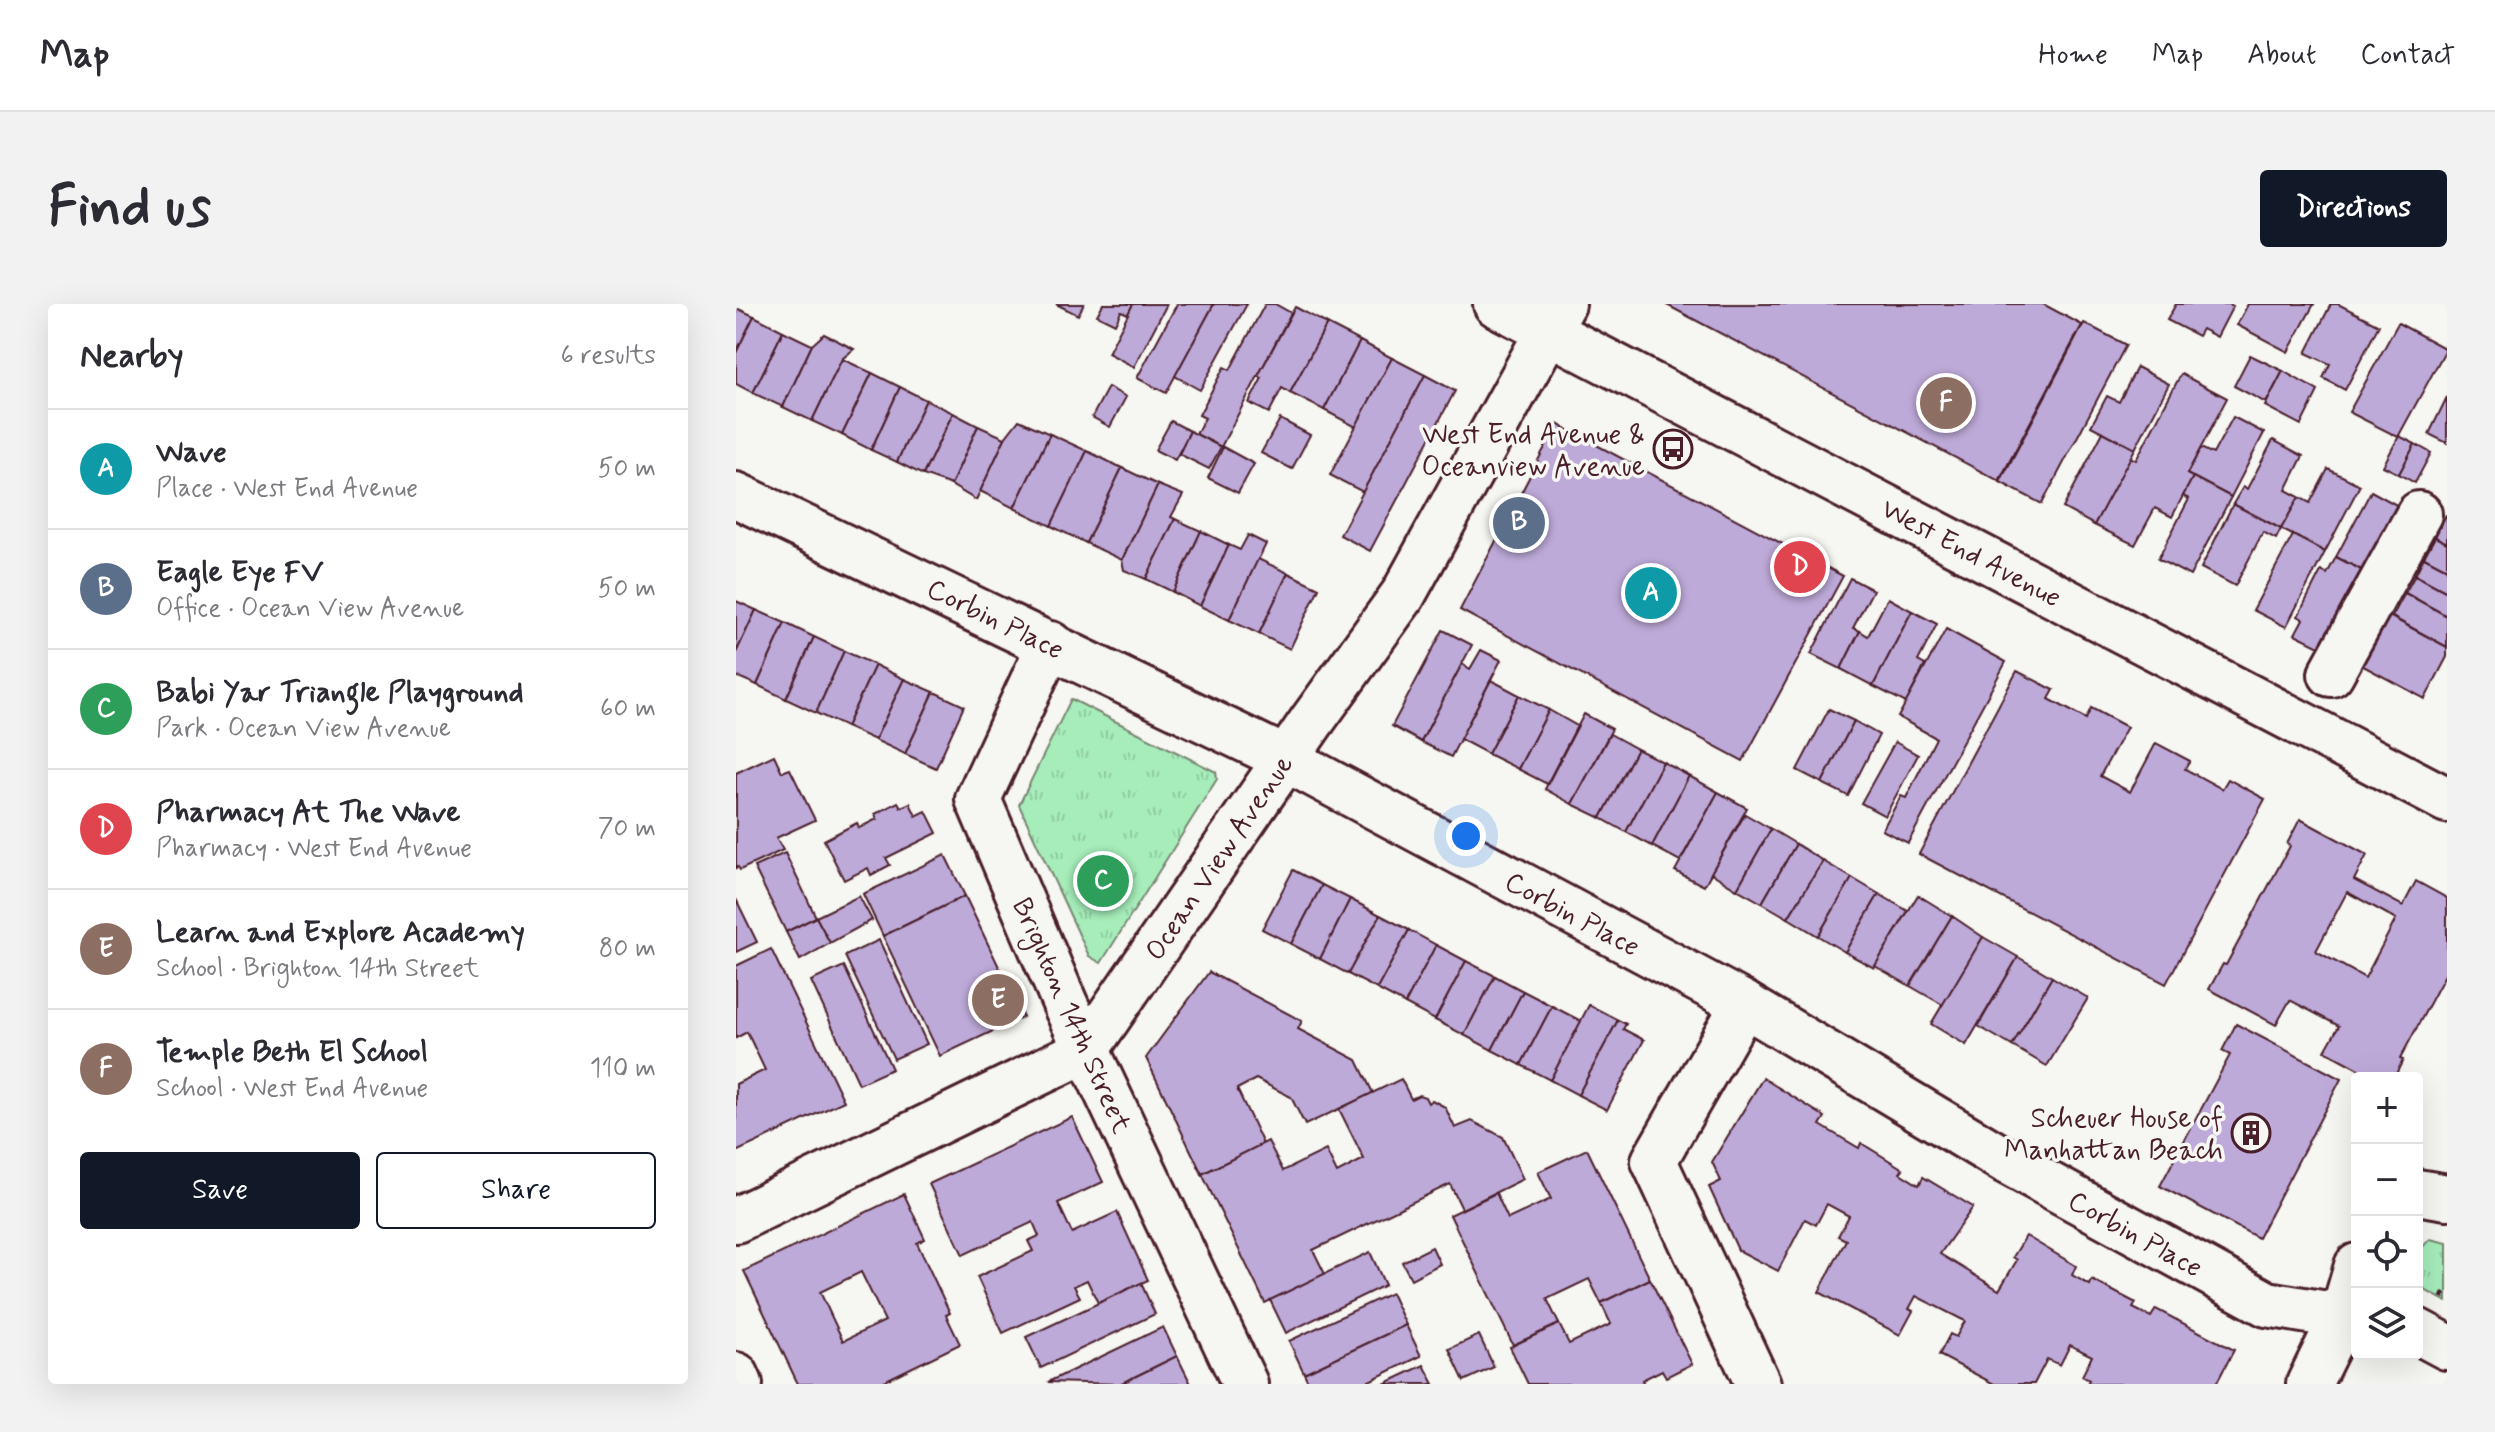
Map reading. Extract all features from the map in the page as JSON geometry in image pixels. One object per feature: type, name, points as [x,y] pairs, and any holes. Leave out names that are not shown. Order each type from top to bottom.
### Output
[{"type":"street","name":"West End Avenue","points":[[1496,304],[1556,318],[2447,800]]},
{"type":"street","name":"Ocean View Avenue","points":[[736,1220],[1086,1050],[1403,595],[1556,318]]},
{"type":"street","name":"Corbin Place","points":[[736,495],[1286,759],[1744,1004],[2006,1161],[2267,1304],[2349,1318]]},
{"type":"street","points":[[2331,674],[2419,514]]},
{"type":"street","name":"Brighton 14th Street","points":[[1050,644],[978,799],[1086,1050],[1245,1384]]},
{"type":"street","points":[[1744,1004],[1654,1161],[1758,1384]]},
{"type":"street","points":[[2423,1193],[2447,1197]]},
{"type":"street","points":[[2309,1384],[2349,1318],[2354,1288]]},
{"type":"street","points":[[2423,1334],[2447,1347]]},
{"type":"street","points":[[736,1375],[740,1384]]},
{"type":"green space","points":[[1071,699],[1216,772],[1217,779],[1101,963],[1089,956],[1019,805]]},
{"type":"green space","points":[[2430,1239],[2447,1243],[2447,1302],[2423,1289],[2423,1247]]},
{"type":"building","points":[[1056,304],[1084,304],[1078,315]]},
{"type":"building","points":[[1103,304],[1133,304],[1128,314],[1121,311],[1115,324],[1097,315]]},
{"type":"building","points":[[1133,304],[1167,304],[1134,367],[1108,353]]},
{"type":"building","points":[[1177,304],[1214,304],[1166,393],[1137,378]]},
{"type":"building","points":[[1214,304],[1247,304],[1200,390],[1175,376]]},
{"type":"building","points":[[1265,304],[1275,304],[1291,313],[1221,447],[1196,434],[1205,418],[1199,415],[1224,367],[1230,370]]},
{"type":"building","points":[[1665,304],[2043,304],[2082,325],[1999,481]]},
{"type":"building","points":[[2176,304],[2233,306],[2217,337],[2202,329],[2198,336],[2167,320]]},
{"type":"building","points":[[2248,304],[2314,304],[2288,352],[2237,325]]},
{"type":"building","points":[[2331,304],[2338,304],[2379,325],[2345,390],[2323,378],[2330,364],[2306,353]]},
{"type":"building","points":[[1295,307],[1327,324],[1290,393],[1282,388],[1269,413],[1249,403],[1262,378],[1258,376]]},
{"type":"building","points":[[736,308],[754,316],[736,353]]},
{"type":"building","points":[[754,316],[783,331],[753,393],[736,384],[736,353]]},
{"type":"building","points":[[2084,323],[2126,345],[2042,504],[2000,482]]},
{"type":"building","points":[[2398,323],[2446,349],[2398,437],[2349,412]]},
{"type":"building","points":[[1327,324],[1360,341],[1324,410],[1290,393]]},
{"type":"building","points":[[783,331],[812,345],[783,407],[753,393]]},
{"type":"building","points":[[824,334],[854,349],[842,359],[812,421],[783,407],[812,345]]},
{"type":"building","points":[[1360,341],[1392,358],[1356,427],[1324,410]]},
{"type":"building","points":[[2250,355],[2283,371],[2266,403],[2234,386]]},
{"type":"building","points":[[1392,358],[1425,375],[1363,492],[1330,475]]},
{"type":"building","points":[[842,359],[872,373],[842,435],[812,421]]},
{"type":"building","points":[[2137,367],[2169,384],[2135,449],[2091,426],[2107,396],[2119,402]]},
{"type":"building","points":[[2283,371],[2318,391],[2301,425],[2265,406]]},
{"type":"building","points":[[872,373],[900,387],[871,450],[842,435]]},
{"type":"building","points":[[2181,374],[2227,398],[2187,474],[2193,477],[2172,517],[2155,508],[2135,545],[2094,525],[2130,457],[2136,460]]},
{"type":"building","points":[[1425,375],[1455,391],[1370,551],[1340,535]]},
{"type":"building","points":[[900,387],[926,400],[897,462],[871,450]]},
{"type":"building","points":[[1108,387],[1126,397],[1110,427],[1092,417]]},
{"type":"building","points":[[2447,397],[2447,443],[2429,434]]},
{"type":"building","points":[[926,400],[953,413],[923,475],[897,462]]},
{"type":"building","points":[[953,413],[978,426],[951,485],[923,475]]},
{"type":"building","points":[[2233,417],[2264,433],[2231,497],[2187,474],[2201,448],[2213,454]]},
{"type":"building","points":[[1280,419],[1310,435],[1292,469],[1261,453]]},
{"type":"building","points":[[1019,420],[1050,434],[1014,508],[980,491],[1005,438]]},
{"type":"building","points":[[1171,421],[1190,431],[1175,460],[1155,450]]},
{"type":"building","points":[[1557,424],[1843,576],[1743,761],[1460,610]]},
{"type":"building","points":[[978,426],[1005,438],[976,500],[951,485]]},
{"type":"building","points":[[1190,431],[1221,447],[1209,469],[1179,454]]},
{"type":"building","points":[[2103,432],[2135,449],[2094,525],[2063,508]]},
{"type":"building","points":[[1050,434],[1087,451],[1051,526],[1014,508]]},
{"type":"building","points":[[2399,436],[2415,444],[2399,474],[2383,466]]},
{"type":"building","points":[[2273,440],[2303,456],[2286,490],[2299,497],[2281,529],[2233,504],[2243,487],[2247,489]]},
{"type":"building","points":[[2415,444],[2431,453],[2415,483],[2399,474]]},
{"type":"building","points":[[1223,447],[1254,464],[1238,493],[1208,478]]},
{"type":"building","points":[[1087,451],[1122,468],[1086,543],[1051,526]]},
{"type":"building","points":[[1122,468],[1158,485],[1122,560],[1086,543]]},
{"type":"building","points":[[2328,469],[2360,485],[2325,552],[2281,529],[2299,497],[2310,503]]},
{"type":"building","points":[[2193,477],[2231,497],[2190,576],[2158,559],[2189,499],[2183,496]]},
{"type":"building","points":[[1158,485],[1183,495],[1146,579],[1124,570],[1122,560]]},
{"type":"building","points":[[2371,491],[2402,508],[2381,580],[2336,557]]},
{"type":"building","points":[[2233,504],[2281,529],[2276,539],[2263,532],[2235,586],[2201,568]]},
{"type":"building","points":[[2447,515],[2447,543],[2435,537]]},
{"type":"building","points":[[1175,519],[1201,531],[1173,592],[1146,579]]},
{"type":"building","points":[[1201,531],[1229,545],[1200,606],[1173,592]]},
{"type":"building","points":[[1248,535],[1266,544],[1229,620],[1200,606],[1229,545],[1240,550]]},
{"type":"building","points":[[2293,535],[2325,552],[2286,627],[2253,610]]},
{"type":"building","points":[[2435,537],[2447,543],[2447,569],[2424,557]]},
{"type":"building","points":[[2336,557],[2367,573],[2327,650],[2295,634],[2303,619],[2298,616],[2321,571],[2327,574]]},
{"type":"building","points":[[2424,557],[2447,569],[2447,592],[2415,575]]},
{"type":"building","points":[[1258,559],[1288,573],[1259,634],[1229,620]]},
{"type":"building","points":[[1288,573],[1319,588],[1290,649],[1259,634]]},
{"type":"building","points":[[2415,575],[2447,592],[2447,616],[2405,593]]},
{"type":"building","points":[[1850,578],[1873,590],[1853,628],[1860,631],[1841,669],[1811,654]]},
{"type":"building","points":[[2405,593],[2447,616],[2447,647],[2392,617]]},
{"type":"building","points":[[1888,598],[1912,611],[1873,686],[1841,669],[1860,631],[1868,636]]},
{"type":"building","points":[[736,601],[756,610],[736,653]]},
{"type":"building","points":[[756,610],[785,623],[757,685],[736,676],[736,653]]},
{"type":"building","points":[[2378,610],[2447,647],[2447,657],[2425,699],[2352,660]]},
{"type":"building","points":[[1912,611],[1937,624],[1918,661],[1925,665],[1906,703],[1873,686]]},
{"type":"building","points":[[785,623],[814,637],[786,699],[757,685]]},
{"type":"building","points":[[1946,629],[2006,662],[1908,843],[1882,830],[1901,796],[1906,798],[1936,738],[1898,717]]},
{"type":"building","points":[[1443,630],[1472,645],[1421,742],[1392,726]]},
{"type":"building","points":[[814,637],[844,651],[816,713],[786,699]]},
{"type":"building","points":[[1481,650],[1501,660],[1451,757],[1421,742],[1462,664],[1470,669]]},
{"type":"building","points":[[844,651],[875,665],[846,727],[816,713]]},
{"type":"building","points":[[875,665],[904,679],[875,740],[846,727]]},
{"type":"building","points":[[2017,671],[2054,690],[2049,699],[2086,719],[2091,708],[2127,727],[2100,776],[2130,792],[2156,743],[2190,761],[2185,769],[2222,789],[2228,779],[2265,799],[2166,984],[1919,854]]},
{"type":"building","points":[[904,679],[934,692],[905,754],[875,740]]},
{"type":"building","points":[[1491,680],[1519,695],[1488,754],[1460,739]]},
{"type":"building","points":[[934,692],[964,706],[936,768],[905,754]]},
{"type":"building","points":[[1519,695],[1549,710],[1518,769],[1488,754]]},
{"type":"building","points":[[1829,709],[1854,721],[1822,783],[1797,770]]},
{"type":"building","points":[[1549,710],[1577,726],[1547,784],[1518,769]]},
{"type":"building","points":[[1584,714],[1612,729],[1572,804],[1545,789]]},
{"type":"building","points":[[1854,721],[1879,735],[1848,796],[1822,783]]},
{"type":"building","points":[[1610,734],[1637,749],[1601,818],[1572,804]]},
{"type":"building","points":[[1895,742],[1918,755],[1885,816],[1861,803]]},
{"type":"building","points":[[1637,749],[1663,762],[1626,832],[1601,818]]},
{"type":"building","points":[[774,755],[782,772],[790,769],[815,820],[776,838],[783,850],[740,870],[736,868],[736,773]]},
{"type":"building","points":[[1663,762],[1689,776],[1652,846],[1626,832]]},
{"type":"building","points":[[1689,776],[1718,792],[1680,861],[1652,846]]},
{"type":"building","points":[[1718,792],[1747,808],[1704,886],[1675,871]]},
{"type":"building","points":[[898,802],[901,807],[910,803],[916,816],[926,811],[937,833],[886,858],[890,865],[871,875],[868,868],[844,880],[824,840],[857,823],[859,828],[877,819],[875,814]]},
{"type":"building","points":[[1745,814],[1771,829],[1737,889],[1711,873]]},
{"type":"building","points":[[2300,819],[2367,855],[2354,880],[2403,906],[2416,881],[2447,898],[2447,971],[2400,1059],[2403,1060],[2397,1072],[2364,1072],[2325,1051],[2339,1026],[2290,1000],[2276,1025],[2209,989],[2223,964],[2226,965],[2290,846],[2287,844]],"holes":[[[2347,892],[2396,919],[2365,978],[2316,951]]]},
{"type":"building","points":[[1771,829],[1796,844],[1762,903],[1737,889]]},
{"type":"building","points":[[1796,844],[1823,861],[1788,918],[1762,903]]},
{"type":"building","points":[[785,853],[816,917],[786,932],[754,867]]},
{"type":"building","points":[[945,855],[965,896],[883,936],[863,894]]},
{"type":"building","points":[[1823,861],[1852,878],[1818,936],[1788,918]]},
{"type":"building","points":[[1293,870],[1322,885],[1291,944],[1262,929]]},
{"type":"building","points":[[1852,878],[1879,894],[1845,952],[1818,936]]},
{"type":"building","points":[[1322,885],[1350,899],[1320,959],[1291,944]]},
{"type":"building","points":[[1879,894],[1908,911],[1874,968],[1845,952]]},
{"type":"building","points":[[1918,895],[1952,916],[1910,986],[1875,966]]},
{"type":"building","points":[[859,896],[872,920],[830,943],[816,917]]},
{"type":"building","points":[[965,896],[1023,1017],[940,1056],[883,936]]},
{"type":"building","points":[[736,899],[757,942],[736,952]]},
{"type":"building","points":[[1350,899],[1380,915],[1348,974],[1320,959]]},
{"type":"building","points":[[1380,915],[1409,930],[1377,989],[1348,974]]},
{"type":"building","points":[[1952,916],[1983,937],[1943,1005],[1910,986]]},
{"type":"building","points":[[816,917],[830,943],[800,960],[786,932]]},
{"type":"building","points":[[1409,930],[1436,945],[1405,1004],[1377,989]]},
{"type":"building","points":[[1983,937],[2018,957],[1966,1045],[1931,1024]]},
{"type":"building","points":[[879,940],[927,1044],[894,1059],[845,956]]},
{"type":"building","points":[[1436,945],[1466,961],[1435,1020],[1405,1004]]},
{"type":"building","points":[[771,949],[844,1101],[736,1152],[736,1084],[765,1070],[747,1032],[736,1038],[736,966]]},
{"type":"building","points":[[2018,957],[2052,977],[2012,1046],[1978,1026]]},
{"type":"building","points":[[1466,961],[1495,976],[1464,1035],[1435,1020]]},
{"type":"building","points":[[844,966],[892,1069],[859,1084],[811,981]]},
{"type":"building","points":[[1209,972],[1302,1021],[1298,1029],[1357,1060],[1373,1093],[1305,1125],[1291,1097],[1256,1079],[1237,1089],[1263,1144],[1202,1174],[1146,1058]]},
{"type":"building","points":[[1495,976],[1523,991],[1492,1050],[1464,1035]]},
{"type":"building","points":[[2052,977],[2088,998],[2047,1066],[2012,1046]]},
{"type":"building","points":[[1523,991],[1552,1006],[1521,1065],[1492,1050]]},
{"type":"building","points":[[1589,1005],[1618,1020],[1578,1095],[1550,1080]]},
{"type":"building","points":[[1552,1006],[1581,1021],[1550,1080],[1521,1065]]},
{"type":"building","points":[[1618,1020],[1626,1024],[1623,1029],[1644,1040],[1607,1110],[1578,1095]]},
{"type":"building","name":"Scheuer House of Manhattan Beach","points":[[2236,1024],[2341,1079],[2258,1238],[2160,1186],[2230,1055],[2222,1051]]},
{"type":"building","points":[[1763,1078],[1825,1117],[1820,1125],[1859,1148],[1861,1143],[1903,1169],[1900,1173],[1919,1185],[1923,1177],[1973,1207],[1940,1254],[1999,1290],[2017,1260],[2013,1257],[2026,1236],[2076,1266],[2072,1275],[2090,1285],[2092,1280],[2136,1303],[2133,1308],[2151,1317],[2156,1309],[2234,1350],[2216,1384],[2087,1384],[2089,1380],[2082,1376],[2092,1356],[2070,1345],[2060,1365],[2047,1359],[2034,1384],[1994,1384],[1939,1355],[1950,1334],[1956,1337],[1965,1321],[1916,1296],[1909,1309],[1913,1311],[1900,1335],[1819,1292],[1846,1240],[1838,1236],[1849,1216],[1827,1204],[1816,1225],[1805,1219],[1778,1271],[1738,1250],[1709,1187],[1721,1181],[1712,1162]]},
{"type":"building","points":[[1401,1079],[1411,1099],[1419,1095],[1425,1097],[1428,1103],[1432,1100],[1445,1107],[1455,1128],[1472,1121],[1503,1137],[1523,1179],[1462,1209],[1450,1184],[1313,1250],[1325,1274],[1265,1303],[1202,1174],[1268,1141],[1283,1171],[1326,1150],[1337,1173],[1364,1159],[1339,1109]]},
{"type":"building","points":[[1072,1117],[1103,1182],[1058,1203],[1072,1233],[1117,1212],[1148,1280],[1098,1303],[1087,1280],[1074,1286],[1080,1297],[1003,1333],[977,1277],[1033,1251],[1028,1241],[1039,1236],[1033,1222],[963,1255],[929,1184]]},
{"type":"building","points":[[1587,1149],[1650,1279],[1601,1303],[1589,1279],[1547,1299],[1559,1324],[1513,1345],[1450,1215],[1496,1193],[1508,1219],[1551,1199],[1538,1172]]},
{"type":"building","points":[[904,1194],[925,1239],[917,1243],[950,1313],[946,1315],[960,1344],[878,1384],[798,1384],[744,1271]],"holes":[[[861,1272],[885,1321],[843,1341],[820,1292]]]},
{"type":"building","points":[[1432,1247],[1440,1264],[1411,1279],[1402,1262]]},
{"type":"building","points":[[1370,1252],[1385,1285],[1286,1333],[1270,1300]]},
{"type":"building","points":[[1650,1279],[1692,1364],[1666,1377],[1662,1370],[1642,1380],[1644,1384],[1528,1384],[1510,1347],[1559,1324],[1569,1344],[1611,1324],[1601,1303]]},
{"type":"building","points":[[1141,1283],[1155,1314],[1041,1368],[1026,1337]]},
{"type":"building","points":[[1391,1293],[1406,1325],[1304,1373],[1289,1341]]},
{"type":"building","points":[[1406,1325],[1421,1356],[1363,1384],[1309,1384],[1304,1373]]},
{"type":"building","points":[[1163,1327],[1177,1356],[1120,1384],[1048,1382]]},
{"type":"building","points":[[1479,1335],[1494,1367],[1464,1381],[1449,1349]]},
{"type":"building","points":[[1177,1356],[1191,1384],[1120,1384]]},
{"type":"building","points":[[1424,1365],[1434,1384],[1384,1384]]},
{"type":"place","name":"Temple Beth El School","points":[[1946,403]]},
{"type":"place","name":"West End Avenue & Oceanview Avenue","points":[[1673,449]]},
{"type":"place","name":"Eagle Eye FV","points":[[1519,523]]},
{"type":"place","name":"Pharmacy At The Wave","points":[[1800,567]]},
{"type":"place","name":"Wave","points":[[1651,593]]},
{"type":"place","name":"Babi Yar Triangle Playground","points":[[1103,881]]},
{"type":"place","name":"Learn and Explore Academy","points":[[998,1000]]},
{"type":"place","name":"Scheuer House of Manhattan Beach","points":[[2251,1133]]}]
